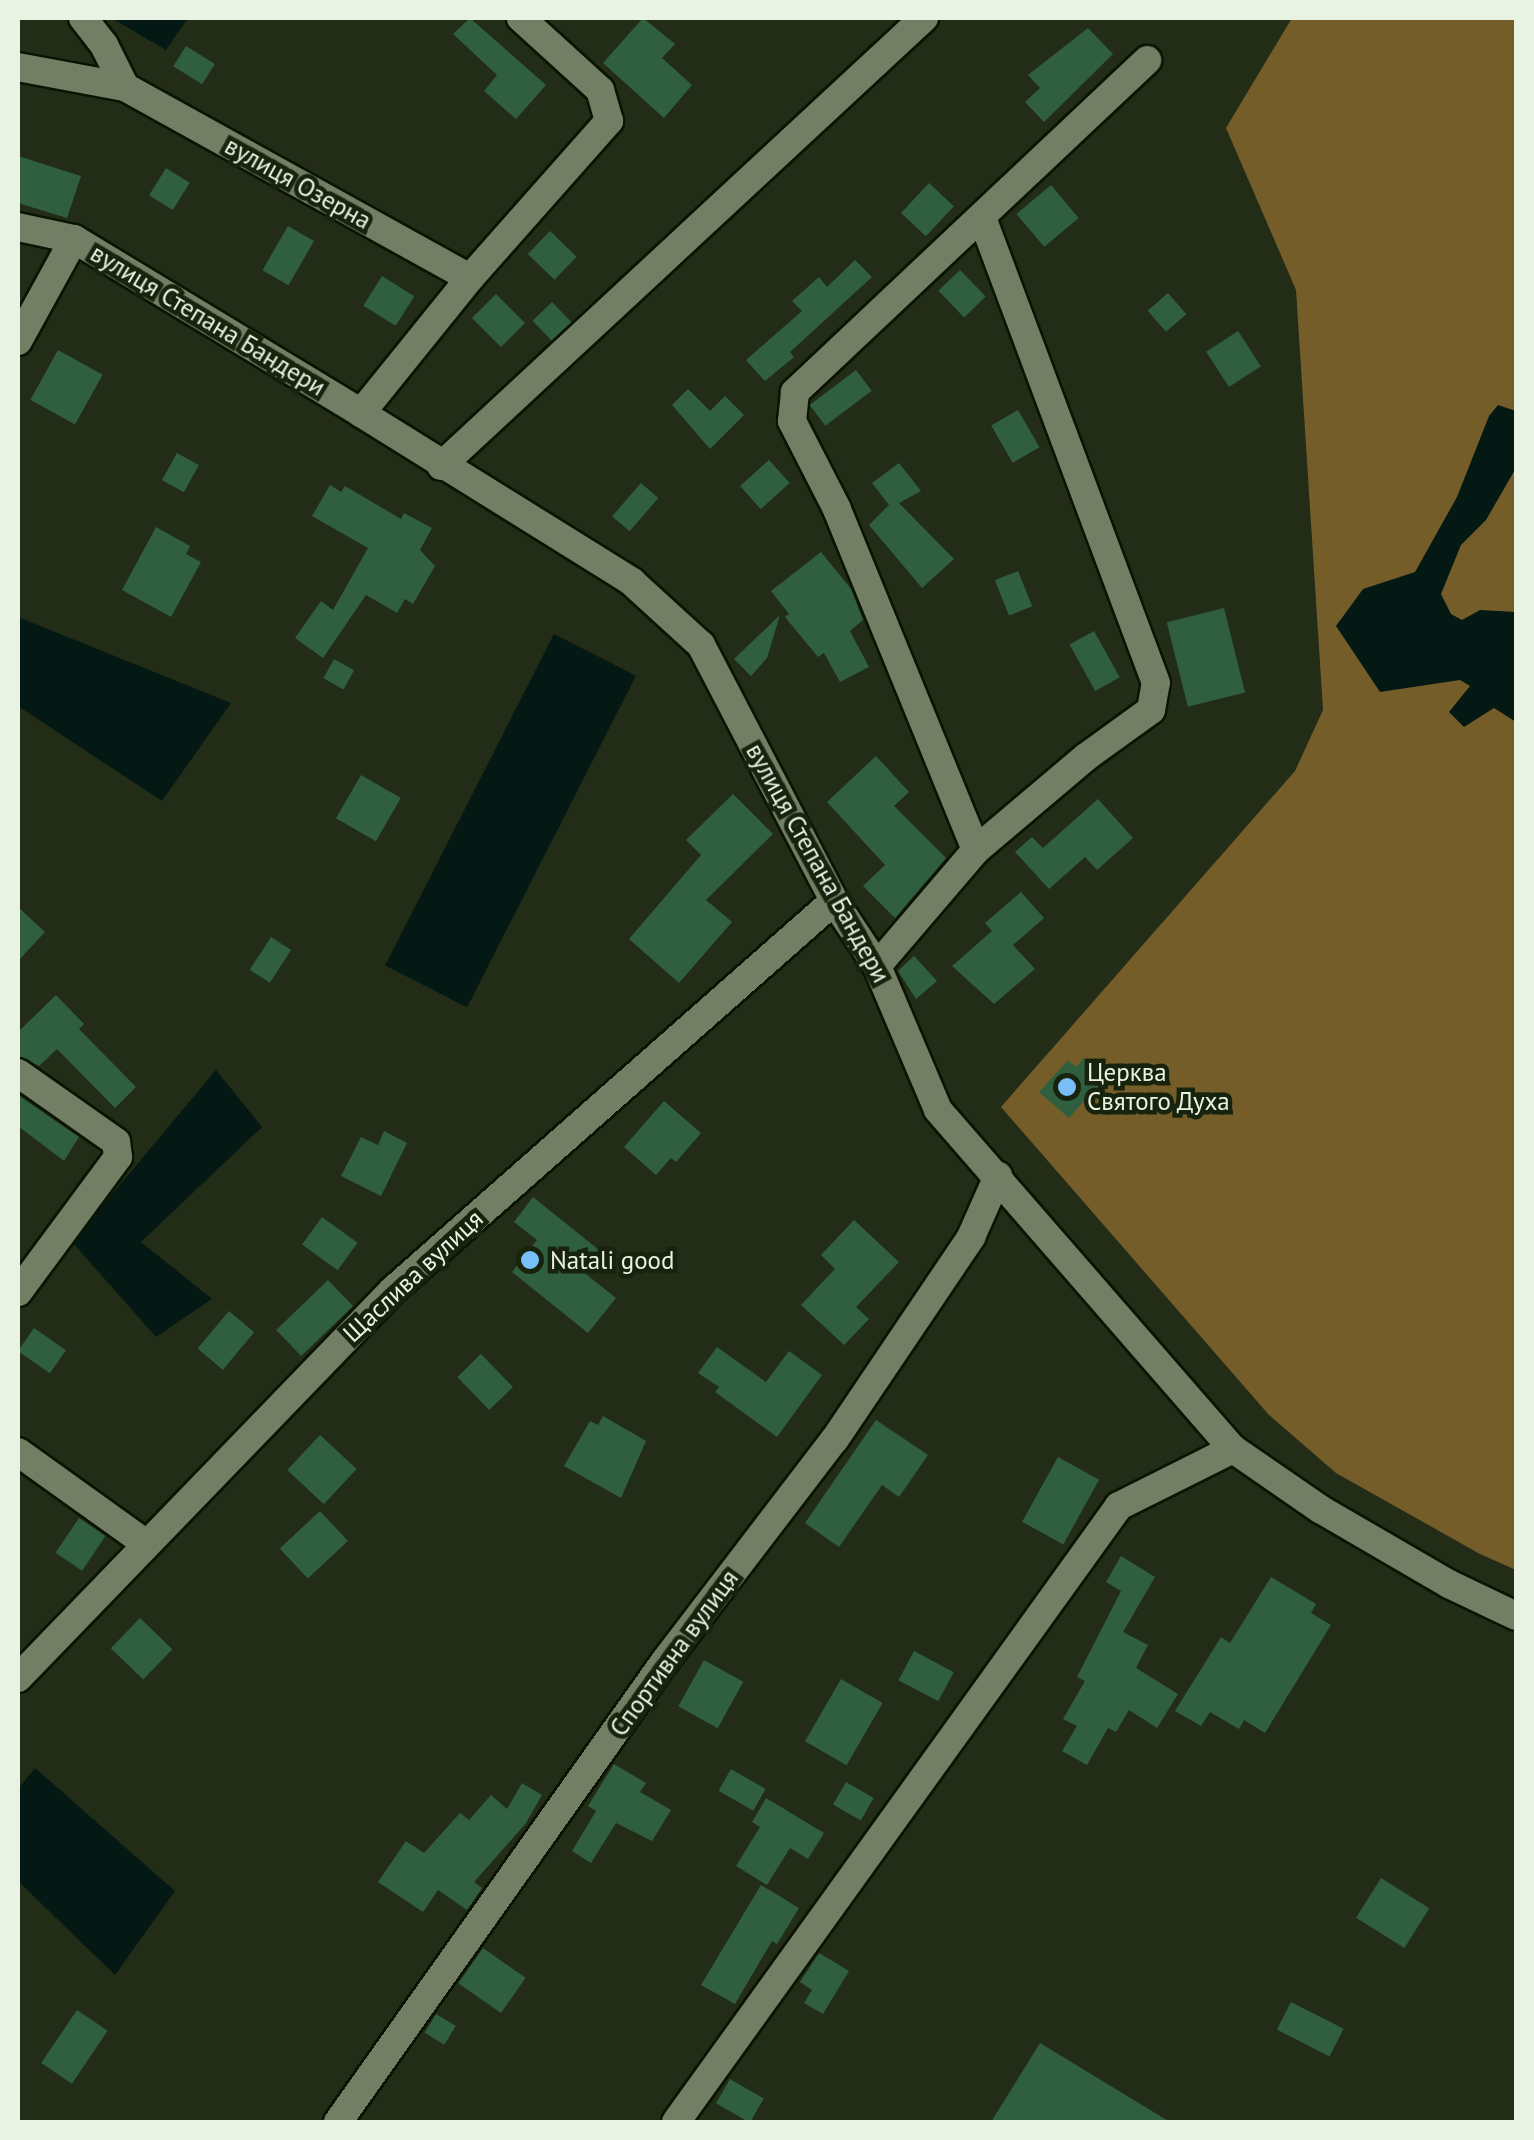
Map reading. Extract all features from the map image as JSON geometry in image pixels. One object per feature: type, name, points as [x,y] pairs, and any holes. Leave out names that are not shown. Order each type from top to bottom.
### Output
[{"type":"street","points":[[83,18],[104,45],[125,87]]},
{"type":"street","points":[[361,413],[470,278],[609,121],[600,90],[521,18]]},
{"type":"street","points":[[441,466],[924,18]]},
{"type":"street","points":[[976,850],[836,509],[792,421],[795,392],[1147,60]]},
{"type":"street","name":"вулиця Озерна","points":[[18,67],[125,87],[470,278]]},
{"type":"street","points":[[877,966],[976,850],[1086,757],[1151,710],[1156,683],[982,217]]},
{"type":"street","name":"вулиця Степана Бандери","points":[[18,227],[74,239],[361,413],[632,582],[701,645],[834,901],[877,966],[938,1110],[1233,1449],[1320,1509],[1448,1584],[1516,1616]]},
{"type":"street","points":[[18,341],[74,239]]},
{"type":"street","name":"Щаслива вулиця","points":[[18,1678],[393,1290],[834,901]]},
{"type":"street","points":[[18,1073],[116,1142],[118,1157],[18,1292]]},
{"type":"street","name":"Спортивна вулиця","points":[[338,2122],[665,1661],[834,1438],[971,1237],[998,1176]]},
{"type":"street","points":[[676,2122],[1118,1506],[1233,1449]]},
{"type":"street","points":[[18,1452],[145,1543]]},
{"type":"shaded area","points":[[1292,18],[1516,18],[1516,1570],[1336,1473],[1269,1415],[1001,1107],[1295,771],[1323,710],[1296,290],[1226,128]]},
{"type":"water","points":[[111,18],[188,18],[166,50]]},
{"type":"water","points":[[1498,405],[1516,411],[1516,468],[1486,520],[1461,545],[1441,594],[1451,614],[1462,620],[1480,610],[1516,612],[1516,722],[1494,708],[1464,727],[1449,712],[1470,686],[1460,680],[1380,692],[1336,626],[1363,589],[1415,572],[1457,497],[1489,416]]},
{"type":"water","points":[[18,617],[231,703],[162,801],[18,706]]},
{"type":"water","points":[[554,634],[636,676],[467,1007],[385,965]]},
{"type":"water","points":[[216,1070],[262,1127],[141,1242],[212,1299],[156,1337],[72,1242]]},
{"type":"water","points":[[35,1768],[175,1891],[115,1975],[18,1881],[18,1789]]},
{"type":"building","points":[[470,18],[546,85],[516,119],[484,91],[497,75],[453,34]]},
{"type":"building","points":[[643,18],[675,44],[662,58],[692,85],[664,118],[603,63]]},
{"type":"building","points":[[1088,28],[1113,54],[1044,122],[1025,102],[1040,88],[1028,75]]},
{"type":"building","points":[[186,46],[215,64],[202,84],[173,66]]},
{"type":"building","points":[[18,156],[81,176],[67,218],[18,203]]},
{"type":"building","points":[[166,168],[190,183],[173,210],[149,195]]},
{"type":"building","points":[[929,183],[954,206],[926,236],[901,213]]},
{"type":"building","points":[[1051,185],[1079,218],[1044,247],[1017,214]]},
{"type":"building","points":[[288,226],[314,241],[288,285],[262,270]]},
{"type":"building","points":[[550,231],[577,257],[554,280],[528,254]]},
{"type":"building","points":[[855,260],[872,277],[790,352],[794,357],[765,381],[746,360],[802,311],[792,301],[819,277],[827,287]]},
{"type":"building","points":[[960,270],[986,297],[964,317],[938,291]]},
{"type":"building","points":[[382,276],[414,296],[396,326],[363,306]]},
{"type":"building","points":[[1168,293],[1186,314],[1166,332],[1148,311]]},
{"type":"building","points":[[496,294],[525,323],[501,347],[472,318]]},
{"type":"building","points":[[552,302],[571,322],[552,341],[533,321]]},
{"type":"building","points":[[1238,331],[1261,366],[1229,387],[1206,352]]},
{"type":"building","points":[[58,350],[103,375],[75,425],[30,400]]},
{"type":"building","points":[[856,370],[872,391],[825,426],[810,405]]},
{"type":"building","points":[[688,389],[710,411],[725,396],[744,415],[710,449],[672,405]]},
{"type":"building","points":[[1018,410],[1040,447],[1013,463],[991,426]]},
{"type":"building","points":[[177,453],[199,465],[184,492],[162,480]]},
{"type":"building","points":[[769,460],[790,483],[761,509],[740,486]]},
{"type":"building","points":[[899,463],[921,491],[899,503],[954,559],[922,588],[869,525],[889,505],[872,483]]},
{"type":"building","points":[[641,483],[658,498],[629,531],[612,516]]},
{"type":"building","points":[[330,485],[341,492],[345,486],[401,519],[404,513],[432,528],[420,550],[435,566],[413,604],[405,599],[397,613],[366,595],[323,658],[295,638],[321,601],[333,610],[368,548],[312,516]]},
{"type":"building","points":[[156,527],[190,546],[186,554],[201,562],[171,617],[122,590]]},
{"type":"building","points":[[821,552],[851,589],[863,620],[850,631],[869,667],[840,682],[824,653],[818,657],[785,617],[789,614],[771,591]]},
{"type":"building","points":[[1018,571],[1032,606],[1009,616],[995,580]]},
{"type":"building","points":[[1224,608],[1245,692],[1188,707],[1167,622]]},
{"type":"building","points":[[780,615],[767,658],[751,676],[734,659]]},
{"type":"building","points":[[1094,631],[1120,677],[1095,691],[1070,645]]},
{"type":"building","points":[[334,659],[354,670],[343,689],[323,678]]},
{"type":"building","points":[[876,756],[909,792],[894,806],[946,858],[895,918],[863,886],[885,865],[827,802]]},
{"type":"building","points":[[361,775],[401,798],[376,841],[336,818]]},
{"type":"building","points":[[733,794],[773,834],[706,900],[732,922],[679,983],[629,939],[701,855],[686,840]]},
{"type":"building","points":[[1098,799],[1133,838],[1097,870],[1085,857],[1049,889],[1015,852],[1032,837],[1043,848]]},
{"type":"building","points":[[1021,892],[1044,918],[1013,945],[1035,969],[994,1004],[952,966],[992,931],[985,923]]},
{"type":"building","points":[[18,907],[45,932],[18,961]]},
{"type":"building","points":[[271,937],[291,950],[270,983],[250,970]]},
{"type":"building","points":[[914,956],[937,981],[916,999],[898,971]]},
{"type":"building","points":[[56,995],[84,1024],[79,1029],[136,1087],[115,1108],[57,1049],[39,1066],[18,1056],[18,1032]]},
{"type":"building","points":[[1084,1058],[1105,1077],[1069,1118],[1039,1092],[1068,1060],[1076,1067]]},
{"type":"building","points":[[18,1095],[79,1137],[64,1161],[18,1126]]},
{"type":"building","points":[[664,1101],[701,1133],[676,1162],[671,1158],[656,1175],[624,1147]]},
{"type":"building","points":[[384,1131],[407,1143],[381,1196],[341,1176],[361,1137],[378,1145]]},
{"type":"building","points":[[533,1197],[599,1250],[582,1271],[616,1298],[588,1333],[512,1272],[537,1240],[514,1222]]},
{"type":"building","points":[[322,1217],[358,1243],[338,1270],[302,1245]]},
{"type":"building","points":[[854,1220],[899,1262],[856,1307],[869,1319],[844,1345],[801,1305],[835,1269],[821,1255]]},
{"type":"building","points":[[328,1280],[353,1306],[301,1356],[276,1330]]},
{"type":"building","points":[[229,1311],[254,1332],[223,1370],[198,1349]]},
{"type":"building","points":[[34,1328],[66,1350],[50,1373],[18,1351]]},
{"type":"building","points":[[717,1347],[766,1382],[789,1351],[822,1375],[777,1437],[715,1392],[719,1387],[698,1373]]},
{"type":"building","points":[[481,1354],[513,1387],[489,1410],[457,1377]]},
{"type":"building","points":[[603,1416],[646,1441],[621,1498],[564,1466],[590,1421],[598,1425]]},
{"type":"building","points":[[876,1420],[928,1455],[899,1497],[882,1485],[839,1547],[805,1523]]},
{"type":"building","points":[[320,1435],[357,1469],[324,1504],[287,1470]]},
{"type":"building","points":[[1058,1457],[1099,1480],[1063,1545],[1022,1522]]},
{"type":"building","points":[[320,1511],[348,1541],[308,1578],[280,1549]]},
{"type":"building","points":[[79,1518],[106,1536],[82,1571],[56,1553]]},
{"type":"building","points":[[1121,1556],[1155,1577],[1123,1632],[1148,1645],[1136,1668],[1178,1694],[1157,1728],[1129,1710],[1116,1732],[1108,1728],[1087,1765],[1062,1751],[1077,1726],[1063,1719],[1085,1681],[1077,1677],[1121,1591],[1106,1582]]},
{"type":"building","points":[[1271,1577],[1316,1604],[1311,1613],[1331,1625],[1265,1733],[1244,1720],[1239,1729],[1210,1712],[1201,1726],[1175,1711],[1221,1637],[1230,1643]]},
{"type":"building","points":[[140,1618],[172,1649],[143,1679],[111,1648]]},
{"type":"building","points":[[914,1651],[954,1672],[938,1701],[899,1680]]},
{"type":"building","points":[[704,1660],[743,1682],[718,1728],[678,1706]]},
{"type":"building","points":[[841,1679],[883,1703],[847,1765],[805,1741]]},
{"type":"building","points":[[614,1764],[646,1783],[640,1792],[671,1810],[652,1841],[616,1823],[591,1863],[572,1851],[596,1811],[588,1806]]},
{"type":"building","points":[[731,1769],[766,1789],[753,1811],[718,1791]]},
{"type":"building","points":[[846,1782],[874,1798],[861,1821],[833,1805]]},
{"type":"building","points":[[522,1783],[542,1795],[526,1823],[474,1882],[482,1888],[467,1910],[438,1890],[423,1912],[378,1882],[406,1841],[424,1853],[460,1813],[469,1820],[491,1795],[507,1809]]},
{"type":"building","points":[[766,1798],[824,1833],[808,1859],[790,1848],[767,1885],[736,1866],[760,1827],[752,1822]]},
{"type":"building","points":[[1381,1878],[1429,1908],[1404,1948],[1356,1918]]},
{"type":"building","points":[[761,1885],[799,1908],[777,1944],[772,1941],[735,2004],[701,1985]]},
{"type":"building","points":[[483,1948],[526,1978],[501,2013],[458,1983]]},
{"type":"building","points":[[819,1953],[849,1971],[823,2014],[804,2003],[812,1990],[800,1982]]},
{"type":"building","points":[[1291,2002],[1344,2029],[1329,2056],[1277,2030]]},
{"type":"building","points":[[77,2010],[108,2031],[72,2084],[41,2063]]},
{"type":"building","points":[[436,2014],[456,2026],[444,2045],[425,2033]]},
{"type":"building","points":[[1040,2043],[1170,2122],[991,2122]]},
{"type":"building","points":[[730,2079],[764,2098],[750,2122],[716,2103]]},
{"type":"place","name":"Церква Святого Духа","points":[[1067,1087]]},
{"type":"place","name":"Natali good","points":[[530,1260]]}]
